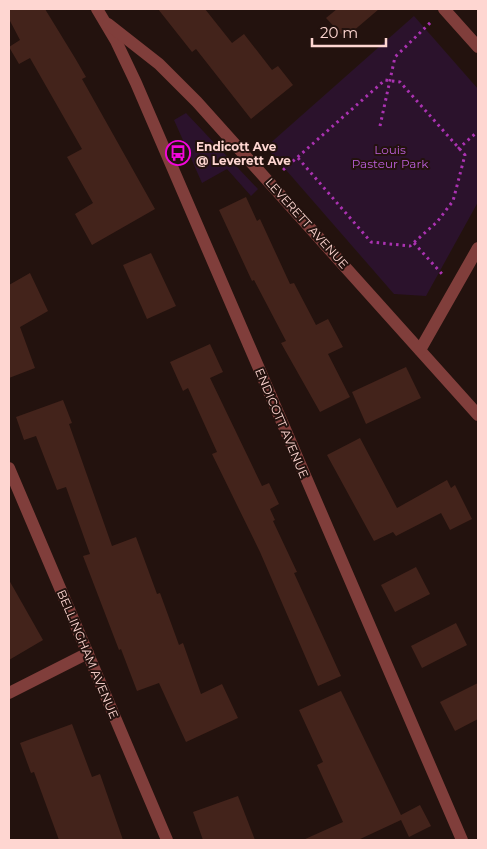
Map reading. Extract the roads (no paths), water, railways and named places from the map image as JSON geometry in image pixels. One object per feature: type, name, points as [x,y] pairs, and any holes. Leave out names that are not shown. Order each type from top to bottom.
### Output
[{"type":"street","name":"ENDICOTT AVENUE","points":[[97,9],[133,76],[462,840]]},
{"type":"street","points":[[444,9],[478,47]]},
{"type":"street","name":"LEVERETT AVENUE","points":[[104,21],[153,58],[197,102],[478,416]]},
{"type":"street","points":[[420,350],[478,248]]},
{"type":"street","name":"BELLINGHAM AVENUE","points":[[9,468],[167,840]]},
{"type":"street","points":[[9,694],[88,653]]},
{"type":"place","name":"Endicott Ave @ Leverett Ave","points":[[178,153]]},
{"type":"park label","name":"Louis Pasteur Park","points":[[390,156]]}]
